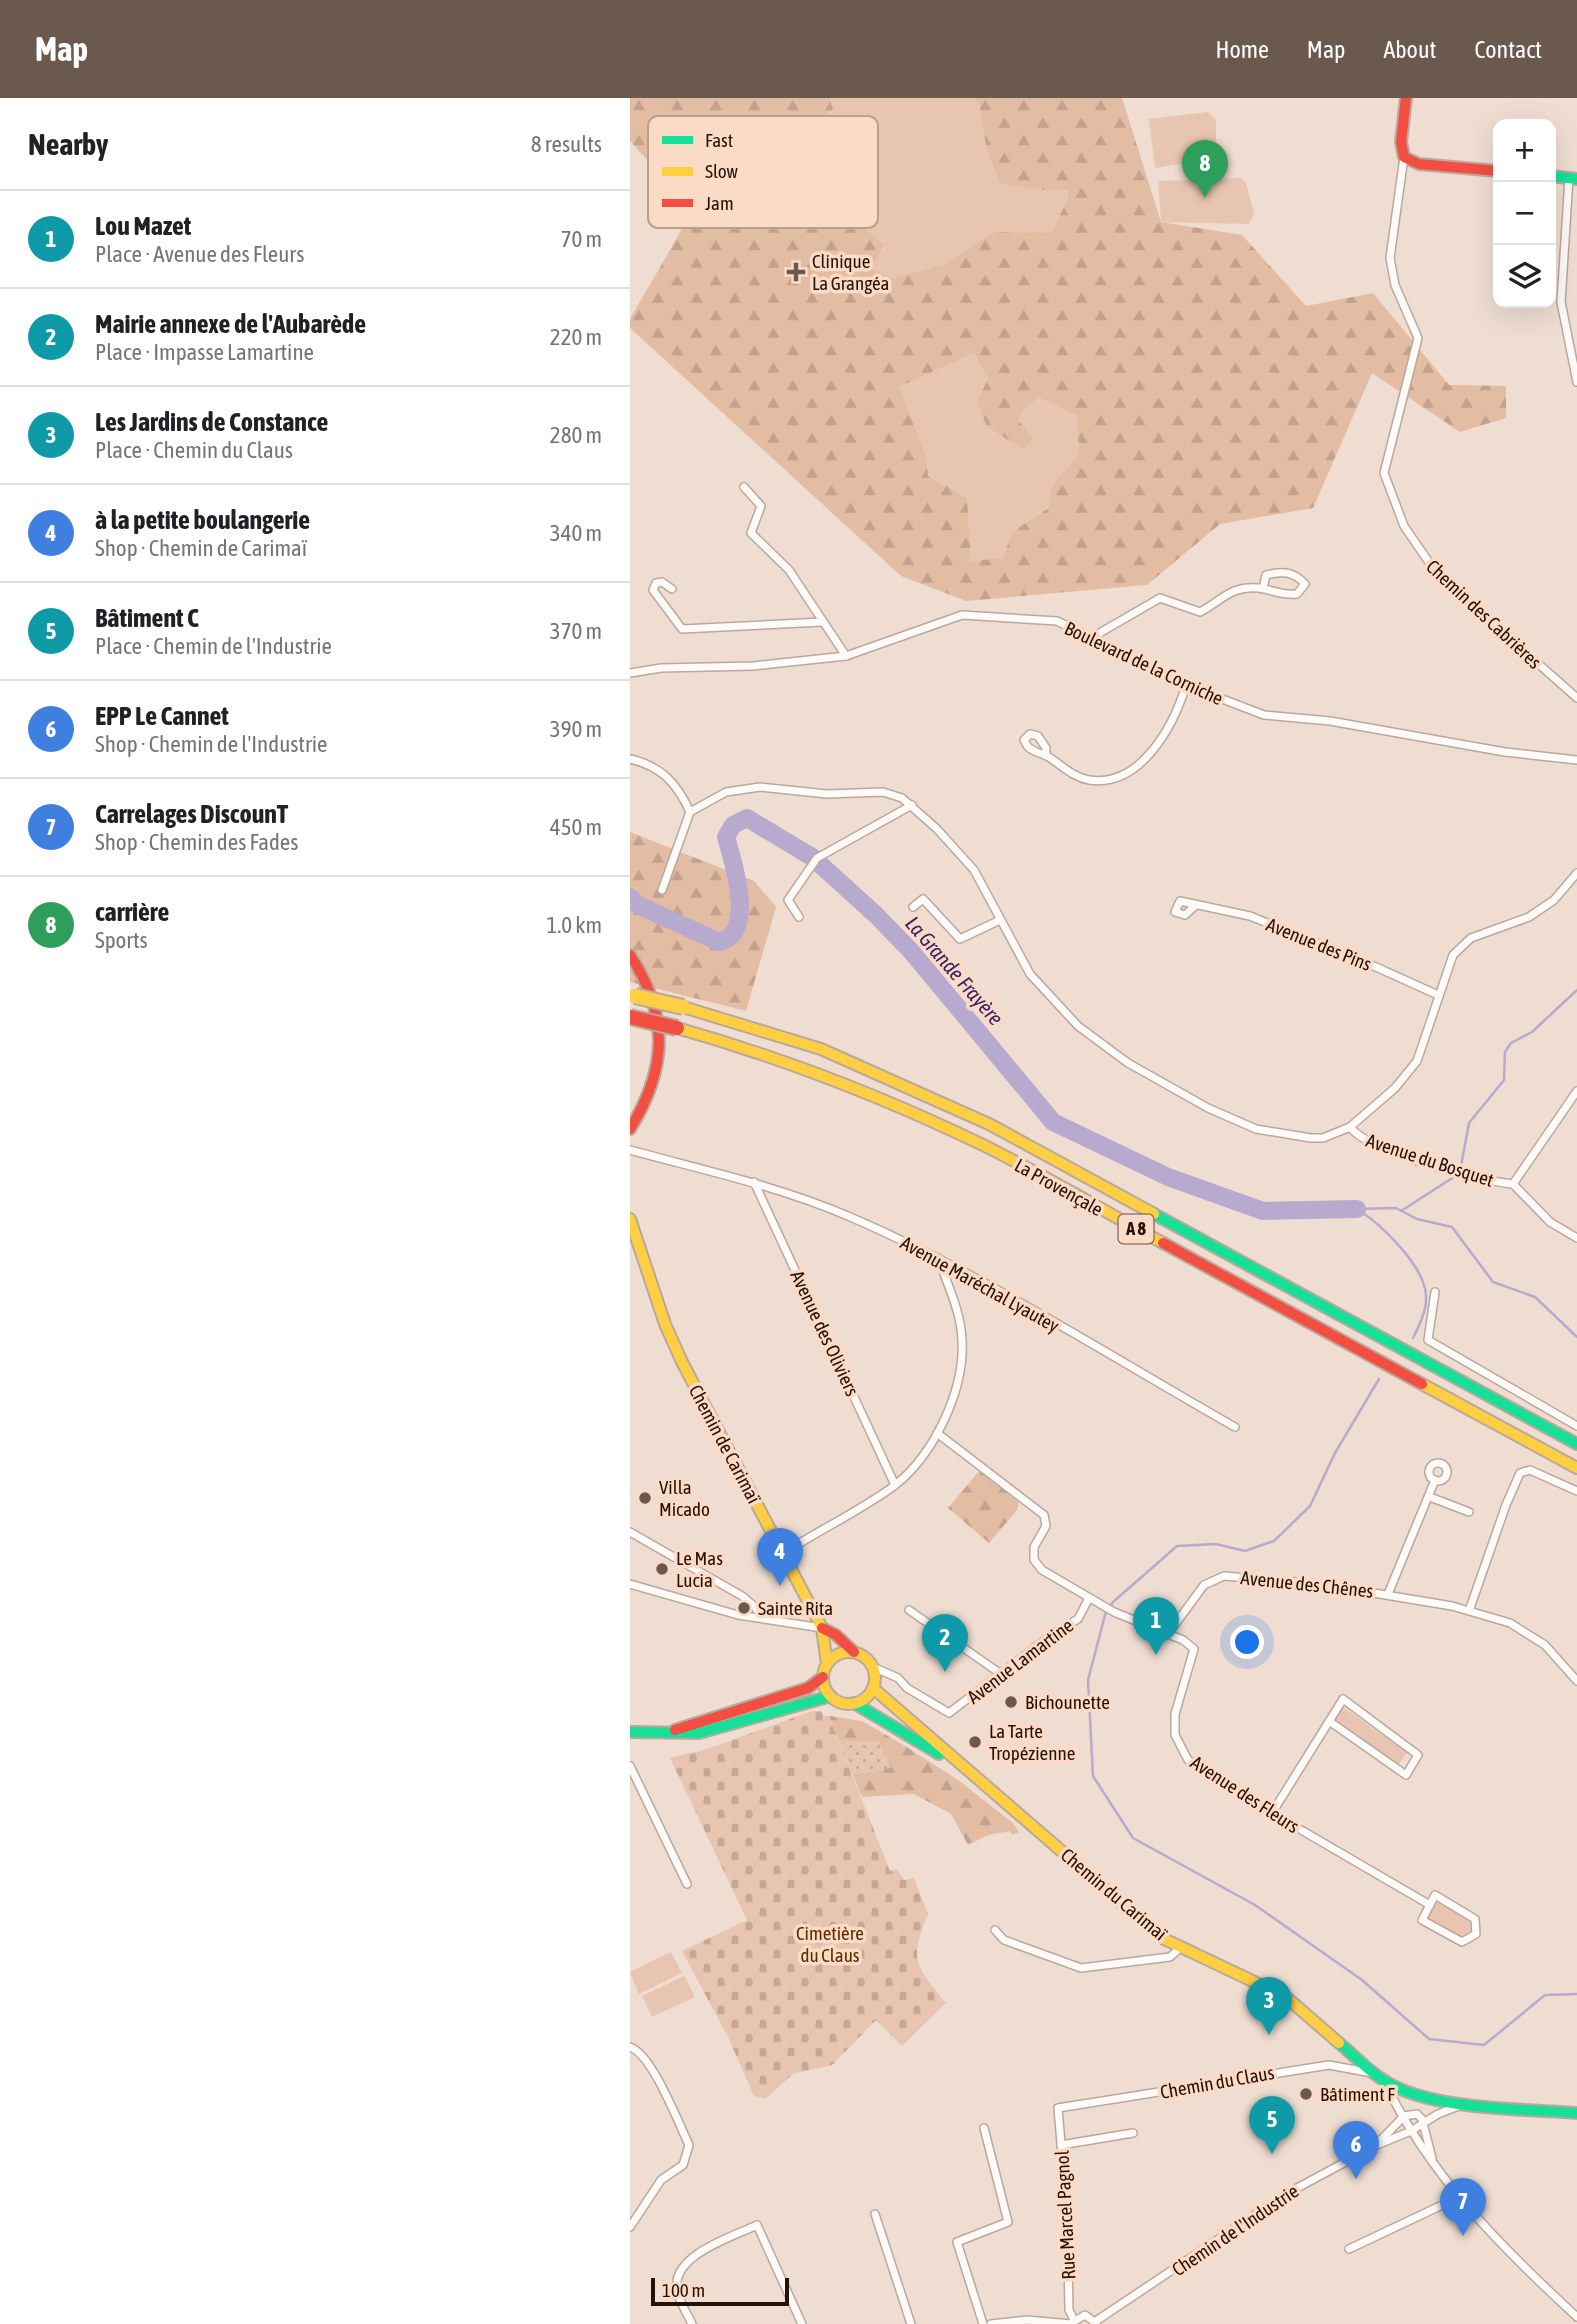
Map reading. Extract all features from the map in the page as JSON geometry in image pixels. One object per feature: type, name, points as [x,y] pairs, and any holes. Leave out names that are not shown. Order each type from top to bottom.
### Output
[{"type":"main road","points":[[1406,98],[1401,142],[1404,157],[1419,163],[1493,170]]},
{"type":"main road","points":[[630,955],[644,976],[659,1047],[655,1082],[630,1129]]},
{"type":"main road","name":"La Provençale","points":[[632,995],[683,1007],[821,1049],[981,1120],[1577,1444]]},
{"type":"main road","name":"La Provençale","points":[[630,1017],[677,1028],[824,1073],[928,1118],[1577,1468]]},
{"type":"main road","name":"Chemin de Carimaï","points":[[630,1219],[665,1324],[682,1362],[822,1628],[825,1671]]},
{"type":"main road","points":[[630,1732],[699,1733],[831,1696],[846,1703],[855,1703],[869,1695],[873,1688],[873,1667],[836,1635],[822,1628]]},
{"type":"main road","points":[[659,1734],[808,1688],[839,1654],[854,1652]]},
{"type":"main road","points":[[825,1671],[831,1696]]},
{"type":"main road","name":"Chemin du Carimaï","points":[[873,1688],[965,1770],[1046,1835],[1141,1921],[1181,1947],[1247,1976],[1286,1997],[1380,2077],[1404,2091],[1463,2104],[1577,2113]]},
{"type":"main road","name":"Chemin du Carimaï","points":[[855,1703],[965,1770]]},
{"type":"street","name":"Chemin des Cabrières","points":[[1404,157],[1390,258],[1395,285],[1418,338],[1417,353],[1388,449],[1384,473],[1388,486],[1409,534],[1437,574],[1577,698]]},
{"type":"street","points":[[1573,178],[1561,302],[1577,382]]},
{"type":"street","points":[[744,487],[761,506],[751,533],[789,570],[846,656]]},
{"type":"street","points":[[1091,638],[1160,598],[1200,612],[1227,593],[1263,589],[1285,596],[1297,594],[1305,584],[1296,574],[1280,571],[1266,575],[1263,589]]},
{"type":"street","points":[[672,589],[663,582],[656,583],[653,590],[682,629],[822,622]]},
{"type":"street","name":"Boulevard de la Corniche","points":[[630,673],[661,668],[753,666],[846,656],[962,615],[1057,621],[1186,685],[1264,715],[1330,721],[1505,752],[1577,760]]},
{"type":"street","points":[[1046,755],[1070,774],[1086,780],[1115,777],[1145,758],[1166,735],[1186,685]]},
{"type":"street","points":[[630,759],[663,772],[681,792],[690,812]]},
{"type":"street","points":[[662,890],[690,812],[726,792],[760,787],[827,794],[883,792],[902,798],[912,805],[974,870],[1030,974],[1077,1026],[1128,1063],[1208,1108],[1256,1129],[1323,1138],[1350,1127],[1395,1088],[1417,1061],[1452,955],[1471,938],[1529,917],[1554,900],[1577,873]]},
{"type":"street","points":[[799,917],[788,900],[815,861],[912,805]]},
{"type":"street","points":[[913,906],[923,899],[960,939],[1000,920]]},
{"type":"street","name":"Avenue des Pins","points":[[1196,905],[1250,916],[1377,967],[1438,995]]},
{"type":"street","points":[[1513,1184],[1577,1091]]},
{"type":"street","name":"Avenue du Bosquet","points":[[1350,1127],[1358,1137],[1393,1152],[1489,1182],[1513,1184],[1550,1222],[1577,1238]]},
{"type":"street","name":"Avenue Maréchal Lyautey","points":[[630,1150],[754,1182],[846,1215],[938,1257],[1235,1427]]},
{"type":"street","name":"Avenue des Oliviers","points":[[754,1182],[895,1485]]},
{"type":"street","points":[[784,1553],[895,1485],[937,1433],[961,1375],[962,1338],[954,1301],[938,1257]]},
{"type":"street","points":[[1436,1292],[1428,1340],[1577,1426]]},
{"type":"street","name":"Avenue des Fleurs","points":[[937,1433],[1044,1515],[1046,1526],[1034,1548],[1034,1560],[1042,1570],[1114,1612],[1168,1634],[1195,1649],[1175,1714],[1175,1735],[1188,1760],[1272,1814],[1430,1905]]},
{"type":"street","points":[[1469,1611],[1506,1504],[1520,1473],[1530,1470],[1577,1491]]},
{"type":"street","points":[[1388,1594],[1435,1480]]},
{"type":"street","points":[[1430,1497],[1469,1512]]},
{"type":"street","points":[[630,1532],[741,1596],[755,1606],[761,1617]]},
{"type":"street","name":"Avenue des Chênes","points":[[1168,1634],[1204,1585],[1224,1576],[1388,1594],[1469,1611],[1510,1623],[1545,1645],[1577,1681]]},
{"type":"street","points":[[630,1584],[738,1615],[822,1628]]},
{"type":"street","name":"Avenue Lamartine","points":[[873,1667],[898,1678],[907,1688],[949,1713],[1078,1619],[1089,1598]]},
{"type":"street","points":[[909,1610],[1001,1674]]},
{"type":"street","points":[[1272,1814],[1329,1721],[1343,1699],[1418,1755],[1406,1775],[1329,1721]]},
{"type":"street","points":[[630,1766],[687,1884]]},
{"type":"street","points":[[1435,1895],[1475,1919],[1476,1934],[1462,1942],[1422,1920],[1430,1905],[1435,1895]]},
{"type":"street","points":[[995,1930],[1004,1940],[1082,1968],[1170,1956],[1181,1947]]},
{"type":"street","points":[[630,2047],[647,2063],[658,2081],[688,2145],[683,2165],[661,2180],[630,2227]]},
{"type":"street","name":"Chemin du Claus","points":[[1058,2108],[1329,2065],[1380,2077]]},
{"type":"street","points":[[1380,2077],[1411,2131],[1457,2198],[1577,2317]]},
{"type":"street","points":[[1404,2091],[1400,2101],[1404,2116]]},
{"type":"street","points":[[1377,2145],[1423,2125],[1438,2113],[1463,2104]]},
{"type":"street","name":"Rue Marcel Pagnol","points":[[1058,2108],[1069,2310],[1072,2323]]},
{"type":"street","points":[[1377,2145],[1404,2116],[1417,2114],[1423,2125],[1434,2166]]},
{"type":"street","points":[[983,2324],[957,2242],[1008,2222],[984,2128]]},
{"type":"street","points":[[1061,2145],[1133,2133]]},
{"type":"street","name":"Chemin de l'Industrie","points":[[1096,2323],[1286,2194],[1377,2145]]},
{"type":"street","points":[[1349,2249],[1457,2198]]},
{"type":"street","points":[[875,2214],[911,2324]]},
{"type":"street","points":[[692,2324],[677,2291],[677,2275],[688,2259],[757,2225],[802,2324]]},
{"type":"street","points":[[991,2324],[1027,2320],[1072,2323],[1085,2315],[1096,2323]]},
{"type":"green space","points":[[630,98],[830,98],[833,110],[825,116],[648,116],[648,161],[630,141]]},
{"type":"green space","points":[[830,98],[975,98],[979,104],[987,151],[1044,190],[1065,190],[1068,198],[1052,234],[993,232],[945,264],[893,278],[870,268],[885,246],[862,228],[878,228],[878,116],[826,116],[833,111]]},
{"type":"green space","points":[[975,98],[1122,98],[1161,222],[1242,235],[1306,306],[1373,293],[1449,385],[1506,386],[1506,418],[1460,432],[1372,373],[1313,508],[1220,524],[1147,585],[966,601],[901,576],[630,328],[630,319],[683,228],[863,228],[885,245],[871,268],[893,278],[945,264],[993,232],[1052,233],[1068,198],[1066,190],[1044,190],[1000,183],[987,151],[979,104]],"holes":[[[974,353],[988,379],[977,401],[987,427],[1024,450],[1034,438],[1018,420],[1024,409],[1040,397],[1077,416],[1079,454],[1052,485],[1048,508],[1012,532],[1003,558],[971,561],[967,497],[928,476],[926,457],[899,387]]]},
{"type":"green space","points":[[1208,112],[1216,120],[1216,158],[1155,168],[1149,119]]},
{"type":"green space","points":[[1241,178],[1246,183],[1254,214],[1249,224],[1161,222],[1158,181]]},
{"type":"green space","points":[[974,353],[989,380],[987,427],[1024,450],[1034,438],[1018,420],[1024,409],[1040,396],[1077,416],[1079,454],[1052,485],[1048,507],[1012,532],[1003,558],[971,561],[967,497],[928,476],[926,457],[898,387]]},
{"type":"green space","points":[[630,832],[754,881],[776,907],[746,1011],[630,982]]},
{"type":"green space","points":[[980,1470],[1019,1502],[1017,1510],[989,1543],[948,1508]]},
{"type":"green space","points":[[1343,1707],[1407,1753],[1398,1765],[1334,1719]]},
{"type":"green space","name":"Cimetière du Claus","points":[[812,1711],[821,1711],[824,1716],[829,1716],[890,1871],[897,1869],[904,1880],[914,1878],[928,1914],[918,1943],[918,1962],[946,2003],[902,2046],[876,2020],[832,2065],[793,2074],[765,2099],[754,2096],[729,2039],[682,1951],[747,1920],[670,1758],[707,1749]]},
{"type":"green space","points":[[829,1716],[862,1721],[905,1746],[958,1780],[1013,1823],[1019,1832],[1012,1835],[1010,1831],[988,1835],[968,1845],[951,1814],[914,1794],[862,1797]]},
{"type":"green space","points":[[839,1741],[879,1741],[891,1768],[853,1775]]},
{"type":"green space","points":[[1438,1901],[1472,1922],[1471,1934],[1458,1937],[1427,1918]]},
{"type":"green space","points":[[671,1952],[682,1973],[639,1994],[630,1972]]},
{"type":"green space","points":[[684,1976],[695,1997],[652,2017],[642,1996]]},
{"type":"waterway","name":"La Grande Frayère","points":[[630,897],[638,905],[719,942],[730,936],[737,926],[740,912],[737,879],[726,837],[733,825],[747,818],[812,857],[876,915],[911,951],[1053,1122],[1168,1177],[1263,1211],[1357,1209]]},
{"type":"waterway","points":[[1461,1166],[1469,1123],[1504,1080],[1505,1052],[1511,1043],[1532,1032],[1577,990]]},
{"type":"waterway","points":[[1401,1211],[1454,1177]]},
{"type":"waterway","points":[[1357,1209],[1396,1208],[1417,1219],[1452,1227],[1493,1282],[1535,1297],[1577,1337]]},
{"type":"waterway","points":[[1357,1209],[1400,1247],[1419,1273],[1426,1302],[1413,1338]]},
{"type":"waterway","points":[[1379,1379],[1335,1453],[1310,1506],[1274,1541],[1245,1551],[1216,1544],[1177,1546],[1113,1602],[1105,1615],[1088,1680],[1093,1776],[1133,1838],[1255,1905],[1362,1980],[1429,2039],[1484,2045],[1545,1995],[1577,1994]]},
{"type":"traffic: fast","points":[[1556,177],[1577,179]]},
{"type":"traffic: fast","points":[[1154,1214],[1577,1444]]},
{"type":"traffic: fast","points":[[630,1732],[699,1733],[831,1696]]},
{"type":"traffic: fast","points":[[854,1703],[939,1754]]},
{"type":"traffic: fast","points":[[1339,2043],[1385,2081],[1426,2098],[1505,2109],[1577,2113]]},
{"type":"traffic: slow","points":[[635,996],[683,1007]]},
{"type":"traffic: slow","points":[[683,1007],[821,1049],[991,1125],[1154,1214]]},
{"type":"traffic: slow","points":[[677,1028],[834,1080],[948,1128],[1007,1157],[1163,1243]]},
{"type":"traffic: slow","points":[[630,1219],[665,1324],[682,1362],[822,1628],[827,1664]]},
{"type":"traffic: slow","points":[[1422,1384],[1577,1468]]},
{"type":"traffic: slow","points":[[849,1652],[859,1654],[867,1660],[873,1668],[875,1678],[873,1688],[867,1696],[859,1702],[849,1704],[839,1702],[831,1696],[825,1688],[823,1678],[825,1668],[831,1660],[839,1654],[849,1652]]},
{"type":"traffic: slow","points":[[873,1688],[1162,1938],[1286,1997],[1339,2043]]},
{"type":"traffic: jam","points":[[1406,98],[1401,142],[1404,157],[1419,164],[1493,171]]},
{"type":"traffic: jam","points":[[630,955],[652,999],[659,1042],[651,1085],[630,1129]]},
{"type":"traffic: jam","points":[[630,1017],[677,1028]]},
{"type":"traffic: jam","points":[[1163,1243],[1422,1384]]},
{"type":"traffic: jam","points":[[822,1628],[836,1635],[854,1652]]},
{"type":"traffic: jam","points":[[675,1730],[808,1688],[823,1677]]},
{"type":"place","name":"carrière","points":[[1205,198]]},
{"type":"place","name":"Clinique La Grangéa","points":[[796,272]]},
{"type":"place","name":"Villa Micado","points":[[645,1498]]},
{"type":"place","name":"Le Mas Lucia","points":[[662,1569]]},
{"type":"place","name":"à la petite boulangerie","points":[[780,1586]]},
{"type":"place","name":"Sainte Rita","points":[[744,1608]]},
{"type":"place","name":"Lou Mazet","points":[[1156,1655]]},
{"type":"place","name":"Mairie annexe de l'Aubarède","points":[[945,1672]]},
{"type":"place","name":"Bichounette","points":[[1011,1702]]},
{"type":"place","name":"La Tarte Tropézienne","points":[[975,1742]]},
{"type":"place","name":"Les Jardins de Constance","points":[[1269,2035]]},
{"type":"place","name":"Bâtiment F","points":[[1306,2094]]},
{"type":"place","name":"Bâtiment C","points":[[1272,2154]]},
{"type":"place","name":"EPP Le Cannet","points":[[1356,2179]]},
{"type":"place","name":"Carrelages DiscounT","points":[[1463,2236]]}]
